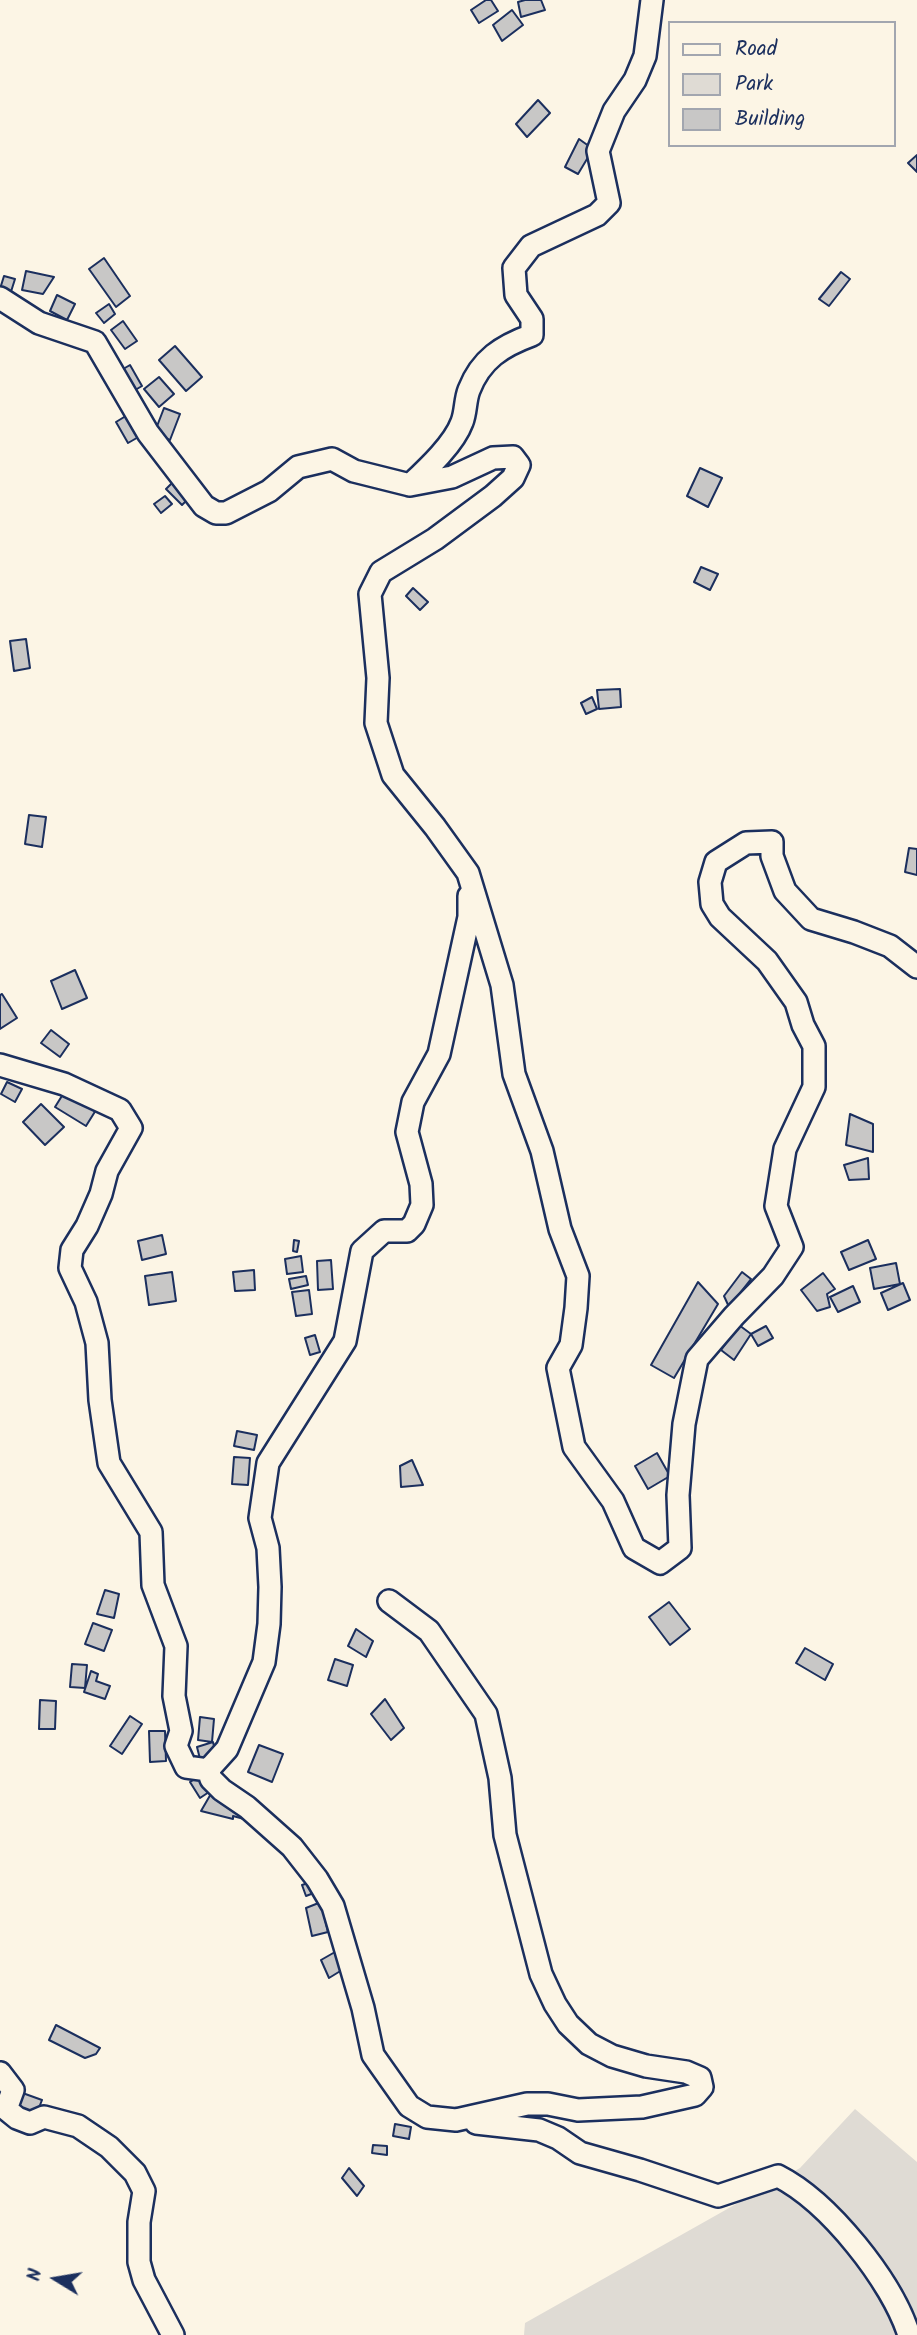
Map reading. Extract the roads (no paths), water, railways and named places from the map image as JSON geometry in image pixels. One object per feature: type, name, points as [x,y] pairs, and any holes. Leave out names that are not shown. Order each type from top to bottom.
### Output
[{"type":"street","points":[[410,485],[436,461],[462,424],[469,391],[485,361],[515,341],[532,335],[532,319],[516,295],[514,268],[531,246],[597,215],[609,203],[598,151],[614,111],[635,80],[645,57],[652,0]]},
{"type":"street","points":[[0,298],[39,323],[95,342],[148,433],[204,506],[216,513],[226,513],[269,491],[298,467],[332,459],[354,471],[410,485],[452,477],[493,458],[513,457],[519,465],[513,478],[493,496],[435,539],[381,572],[370,594],[378,678],[376,723],[393,775],[468,873],[502,985],[514,1074],[542,1151],[561,1229],[578,1276],[571,1345],[558,1368],[575,1447],[613,1501],[634,1548],[660,1563],[680,1548],[678,1495],[684,1424],[698,1359],[734,1316],[773,1276],[792,1247],[776,1206],[785,1149],[814,1087],[814,1046],[803,1025],[796,1002],[767,961],[720,918],[712,904],[710,882],[716,862],[746,843],[772,842],[772,856],[785,891],[811,919],[890,946],[917,967]]},
{"type":"street","points":[[208,1770],[227,1749],[264,1662],[270,1587],[268,1548],[260,1518],[268,1463],[345,1340],[362,1251],[384,1231],[407,1231],[414,1224],[422,1205],[421,1184],[407,1132],[413,1102],[439,1054],[469,917],[468,873]]},
{"type":"street","points":[[0,1065],[64,1084],[120,1110],[131,1128],[107,1171],[101,1194],[87,1226],[72,1251],[70,1268],[86,1302],[97,1343],[100,1399],[108,1463],[151,1532],[153,1585],[176,1646],[174,1696],[181,1731],[176,1746],[186,1767],[208,1770]]},
{"type":"street","points":[[389,1601],[429,1631],[486,1714],[500,1778],[505,1835],[541,1974],[555,2004],[568,2024],[589,2044],[611,2056],[646,2066],[686,2072],[700,2078],[702,2087],[695,2095],[642,2107],[578,2110],[548,2104],[527,2104],[456,2120]]},
{"type":"street","points":[[208,1770],[211,1779],[292,1847],[317,1879],[333,1906],[373,2055],[409,2106],[427,2117],[539,2130],[558,2138],[580,2153],[718,2196],[778,2176],[792,2183],[837,2221],[876,2273],[904,2318],[909,2335]]},
{"type":"street","points":[[0,2073],[13,2090],[6,2109],[17,2118],[30,2123],[44,2118],[78,2126],[109,2147],[135,2173],[144,2191],[139,2222],[139,2262],[144,2280],[173,2335]]}]
